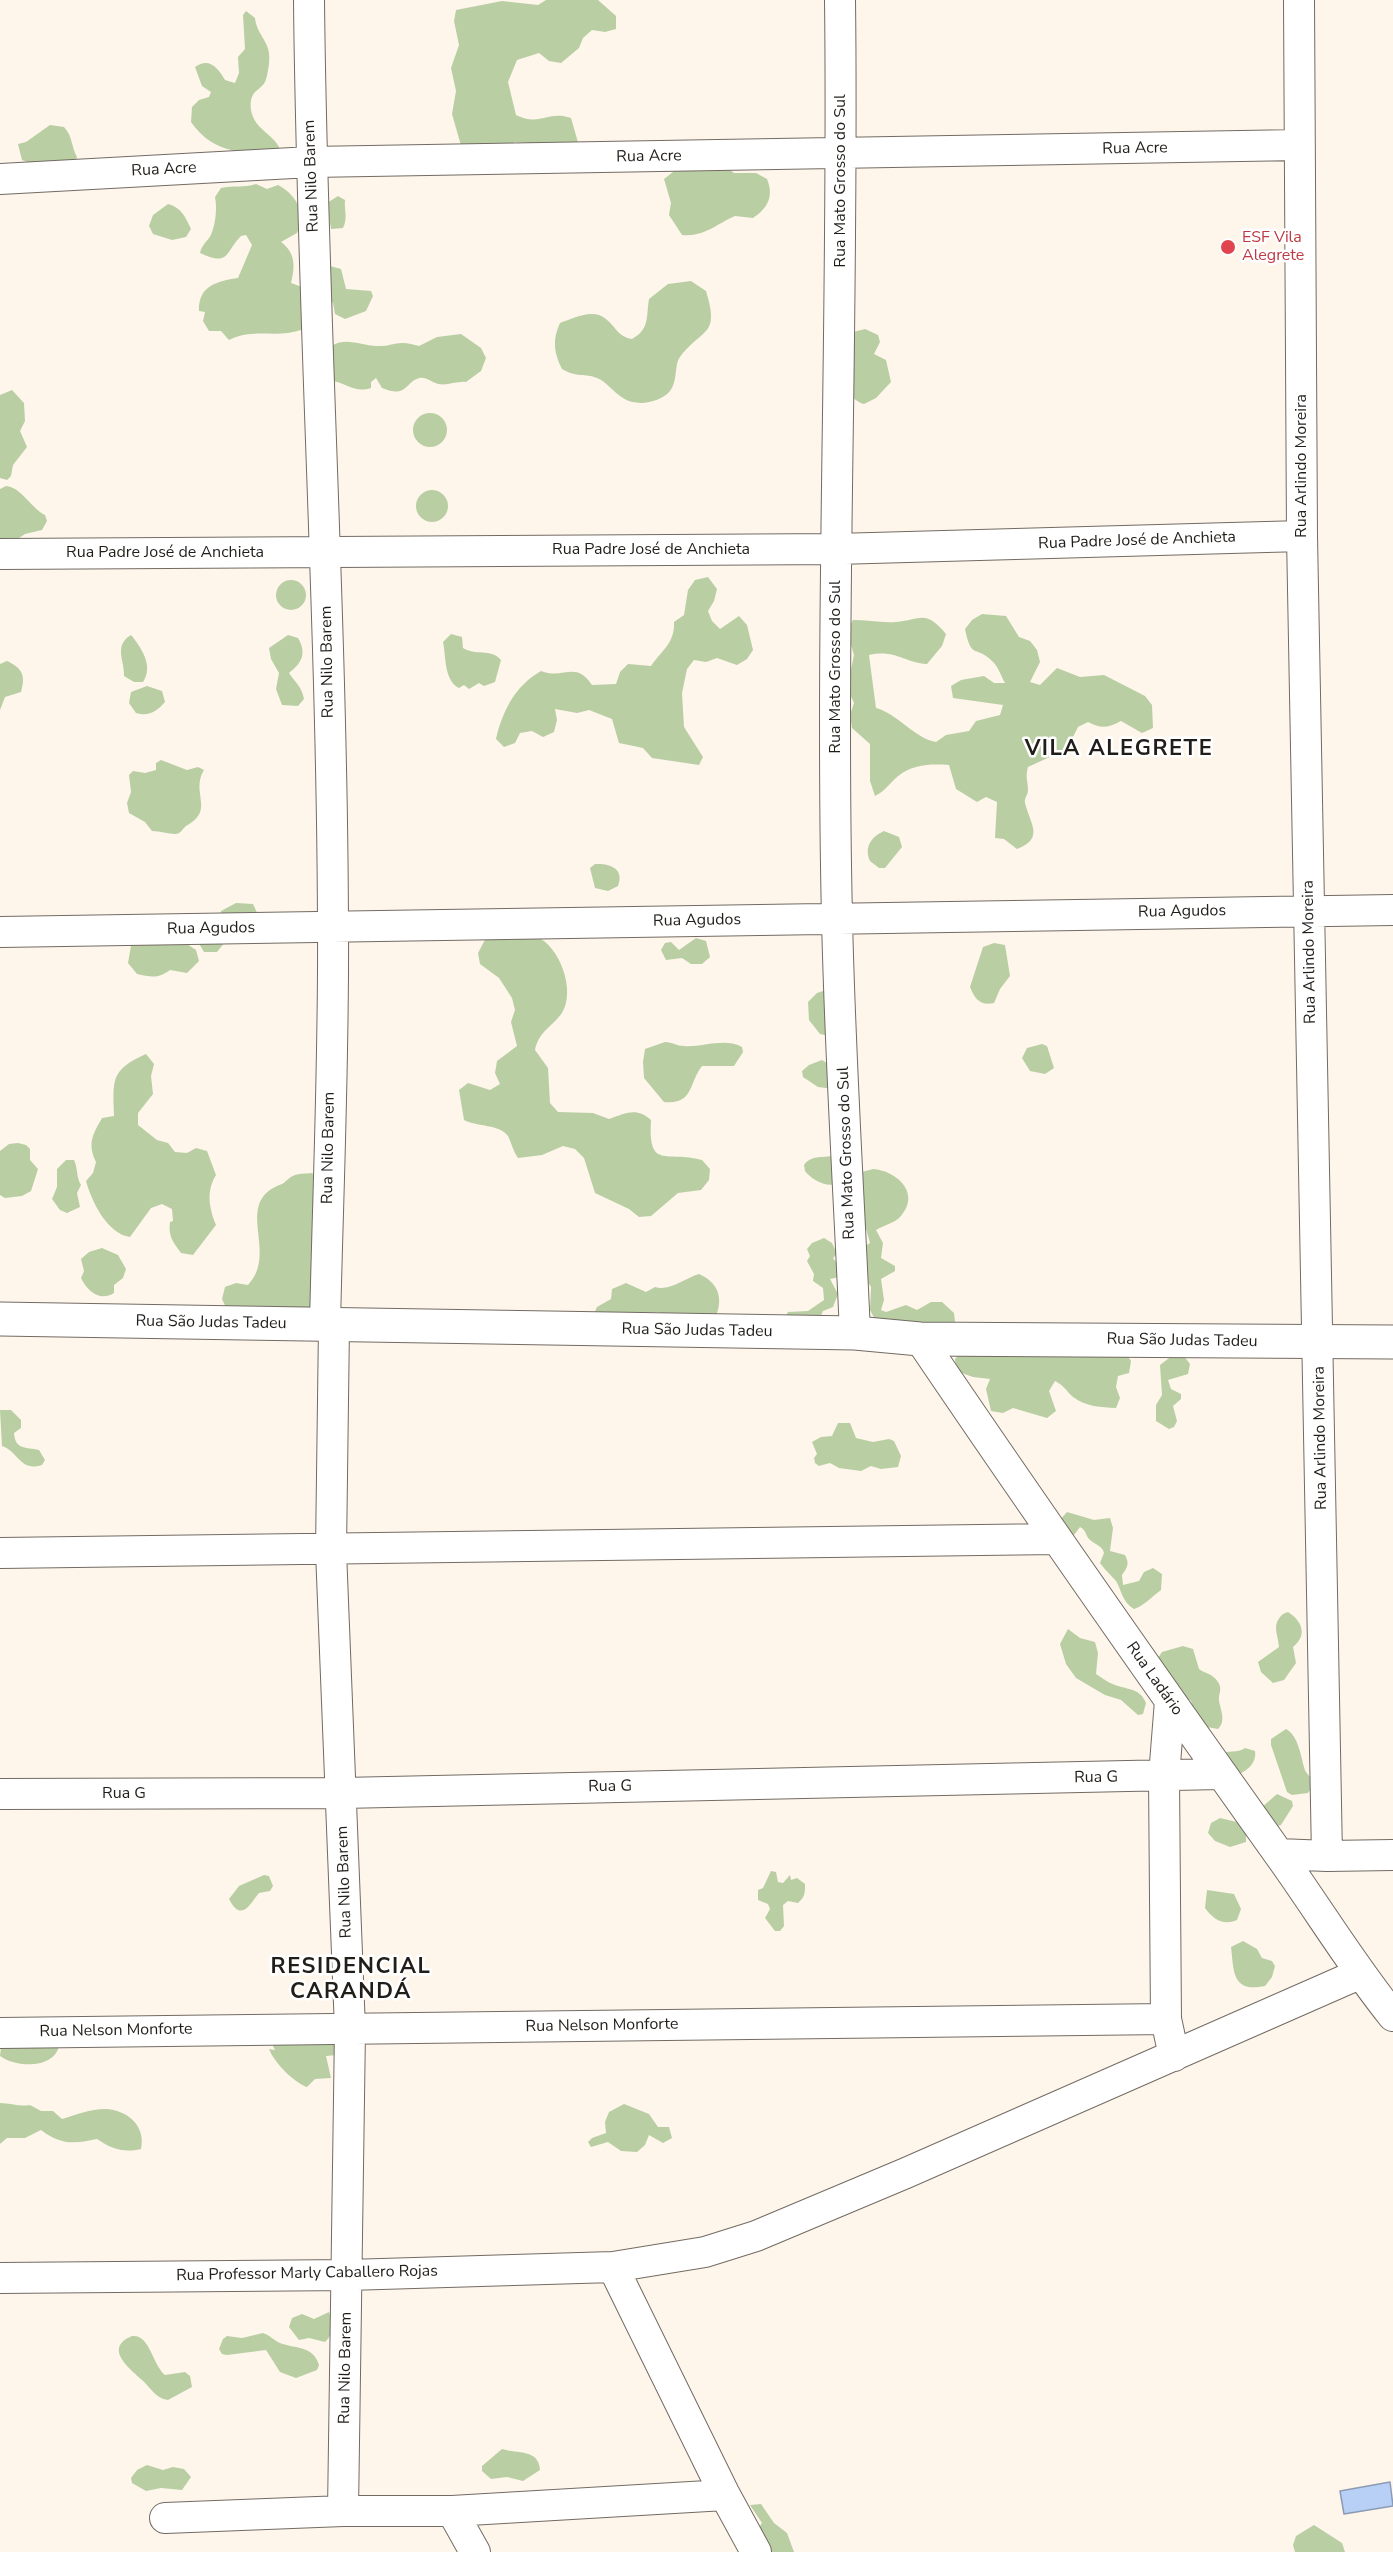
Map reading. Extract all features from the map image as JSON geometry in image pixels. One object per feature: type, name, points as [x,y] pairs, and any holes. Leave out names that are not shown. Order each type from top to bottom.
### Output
[{"type":"street","name":"Rua Nilo Barem","points":[[309,0],[311,162],[326,552],[333,927],[329,1325],[331,1551],[350,2029],[344,2511]]},
{"type":"street","name":"Rua Mato Grosso do Sul","points":[[840,0],[842,154],[836,549],[837,918],[855,1333]]},
{"type":"street","name":"Rua Arlindo Moreira","points":[[1299,0],[1302,536],[1327,1856]]},
{"type":"street","name":"Rua Acre","points":[[0,179],[311,162],[1299,145]]},
{"type":"street","name":"Rua Padre José de Anchieta","points":[[0,554],[836,549],[1302,536]]},
{"type":"street","name":"Rua Agudos","points":[[0,932],[1393,910]]},
{"type":"street","name":"Rua São Judas Tadeu","points":[[0,1319],[855,1333],[920,1339],[1393,1342]]},
{"type":"street","name":"Rua Ladário","points":[[920,1339],[1220,1774],[1280,1854],[1359,1974],[1393,2016]]},
{"type":"street","points":[[0,1553],[331,1551],[1056,1539]]},
{"type":"street","points":[[1170,1701],[1164,1776],[1166,2019],[1174,2056]]},
{"type":"street","name":"Rua G","points":[[0,1794],[342,1793],[1220,1774]]},
{"type":"street","points":[[1280,1854],[1393,1855]]},
{"type":"street","name":"Rua Professor Marly Caballero Rojas","points":[[0,2278],[348,2275],[613,2267],[705,2252],[756,2236],[1359,1974]]},
{"type":"street","name":"Rua Nelson Monforte","points":[[0,2033],[1166,2019]]},
{"type":"street","points":[[613,2267],[725,2495],[756,2552]]},
{"type":"street","points":[[165,2518],[344,2511],[452,2511],[725,2495]]},
{"type":"street","points":[[452,2511],[475,2552]]},
{"type":"green space","points":[[546,0],[598,0],[616,16],[616,29],[605,32],[592,30],[583,38],[579,48],[561,63],[549,61],[539,53],[517,60],[508,82],[516,115],[532,119],[556,116],[571,118],[579,146],[514,142],[508,153],[462,149],[452,114],[456,91],[451,68],[459,45],[454,21],[456,10],[502,1],[538,5]]},
{"type":"green space","points":[[246,11],[255,18],[269,56],[266,80],[253,95],[251,110],[257,123],[275,141],[282,154],[243,152],[220,147],[200,133],[191,122],[192,107],[199,100],[209,97],[211,92],[202,86],[195,67],[205,63],[213,65],[225,80],[235,83],[239,73],[238,57],[245,49],[243,15]]},
{"type":"green space","points":[[50,125],[64,127],[67,131],[77,157],[75,163],[35,165],[22,160],[18,144],[26,142]]},
{"type":"green space","points":[[715,158],[734,173],[756,173],[767,179],[770,196],[766,206],[753,218],[735,216],[704,232],[682,235],[669,215],[671,203],[664,179],[682,165]]},
{"type":"green space","points":[[256,184],[267,189],[278,185],[283,188],[294,198],[304,217],[297,233],[281,242],[292,256],[291,283],[302,287],[306,328],[286,333],[248,334],[229,340],[221,331],[209,331],[203,321],[205,312],[199,311],[200,303],[205,290],[210,286],[238,278],[252,245],[246,235],[241,236],[222,258],[200,253],[212,232],[216,214],[215,197],[221,188]]},
{"type":"green space","points":[[338,196],[345,200],[345,221],[343,228],[331,229],[327,203]]},
{"type":"green space","points":[[168,204],[180,210],[187,221],[191,229],[186,237],[172,240],[153,234],[149,226],[153,215]]},
{"type":"green space","points":[[330,266],[341,269],[346,289],[371,291],[373,296],[366,311],[345,319],[335,314],[320,267]]},
{"type":"green space","points":[[691,281],[706,291],[710,306],[710,324],[707,330],[680,357],[672,387],[666,395],[648,402],[628,401],[597,378],[572,374],[562,369],[555,346],[560,323],[583,315],[595,314],[606,319],[623,336],[632,339],[644,327],[649,299],[668,284]]},
{"type":"green space","points":[[865,329],[878,335],[880,342],[874,354],[886,360],[891,382],[876,398],[864,404],[855,399],[850,392],[846,372],[853,332]]},
{"type":"green space","points":[[461,334],[481,348],[486,358],[481,371],[466,382],[442,384],[420,378],[397,392],[382,388],[376,378],[371,382],[371,388],[365,389],[356,389],[333,381],[330,347],[336,344],[347,342],[383,346],[405,343],[419,346],[437,337]]},
{"type":"green space","points":[[12,390],[24,403],[25,421],[20,431],[27,447],[13,465],[11,476],[7,480],[0,478],[0,395]]},
{"type":"green space","points":[[430,413],[442,418],[447,430],[442,442],[430,447],[418,442],[413,430],[418,418]]},
{"type":"green space","points":[[6,486],[17,490],[45,515],[47,521],[42,530],[25,534],[16,540],[10,538],[0,541],[0,489]]},
{"type":"green space","points":[[432,490],[444,494],[448,506],[444,518],[432,522],[420,518],[416,506],[420,494]]},
{"type":"green space","points":[[708,577],[717,589],[708,611],[712,621],[720,629],[739,616],[747,625],[753,650],[747,659],[737,665],[717,658],[706,662],[694,660],[687,669],[682,693],[684,727],[703,757],[699,765],[652,758],[643,748],[619,743],[612,719],[589,710],[577,713],[555,709],[557,720],[554,732],[543,737],[532,731],[520,733],[515,743],[504,747],[496,739],[502,718],[511,700],[524,684],[541,671],[574,672],[586,678],[592,685],[616,684],[620,672],[628,664],[651,666],[670,641],[674,622],[684,615],[688,590],[695,580]]},
{"type":"green space","points":[[291,580],[302,584],[306,595],[302,606],[291,610],[280,606],[276,595],[280,584]]},
{"type":"green space","points":[[982,614],[1006,616],[1019,637],[1030,641],[1037,650],[1040,662],[1030,682],[1040,685],[1057,668],[1080,677],[1104,675],[1145,696],[1152,705],[1153,728],[1142,733],[1121,721],[1104,727],[1088,722],[1078,727],[1067,749],[1028,767],[1028,790],[1025,801],[1033,835],[1026,845],[1017,849],[1004,839],[995,838],[997,802],[986,797],[977,802],[956,789],[949,765],[915,767],[897,777],[875,796],[870,781],[870,744],[852,728],[850,715],[854,703],[849,692],[849,679],[854,655],[847,631],[853,620],[890,622],[923,618],[933,621],[946,634],[942,646],[927,664],[886,654],[869,655],[876,708],[892,715],[920,736],[936,742],[946,735],[969,731],[976,721],[1000,715],[1003,705],[953,698],[951,686],[961,680],[984,676],[994,683],[1005,683],[994,663],[972,649],[967,639],[965,629],[972,620]]},
{"type":"green space","points":[[451,634],[462,637],[463,648],[473,652],[493,654],[501,660],[495,682],[484,686],[479,683],[469,689],[464,685],[459,688],[454,685],[446,668],[443,642]]},
{"type":"green space","points":[[131,635],[139,645],[147,663],[143,682],[134,682],[124,676],[121,649],[122,644]]},
{"type":"green space","points":[[288,635],[298,638],[303,653],[300,661],[289,673],[303,695],[304,699],[298,706],[282,705],[276,689],[279,673],[271,659],[269,648]]},
{"type":"green space","points":[[7,661],[22,673],[22,686],[21,692],[5,697],[0,710],[0,664]]},
{"type":"green space","points":[[147,686],[162,691],[165,702],[152,712],[136,713],[129,703],[131,692]]},
{"type":"green space","points":[[161,760],[187,770],[198,767],[204,770],[200,778],[200,814],[177,834],[152,831],[145,822],[129,813],[127,803],[131,792],[129,775],[133,771],[145,773],[156,770],[156,763]]},
{"type":"green space","points":[[884,831],[899,837],[902,847],[885,868],[879,868],[870,861],[868,847],[875,836]]},
{"type":"green space","points":[[595,864],[605,864],[614,868],[619,875],[618,886],[608,891],[595,888],[590,868]]},
{"type":"green space","points":[[236,903],[253,904],[263,926],[225,942],[217,952],[204,952],[197,940],[220,916],[221,911]]},
{"type":"green space","points":[[518,933],[535,936],[552,949],[563,970],[566,981],[566,1004],[562,1013],[540,1038],[535,1050],[548,1068],[550,1103],[558,1112],[593,1113],[609,1119],[631,1112],[646,1116],[651,1120],[651,1136],[656,1152],[662,1155],[702,1160],[710,1169],[709,1180],[701,1190],[678,1193],[651,1216],[639,1217],[629,1209],[595,1193],[584,1158],[575,1149],[563,1146],[542,1155],[518,1158],[508,1136],[500,1129],[464,1120],[459,1090],[468,1083],[490,1090],[500,1084],[495,1073],[497,1061],[517,1046],[511,1022],[515,1010],[512,998],[499,978],[480,964],[478,953],[488,934]]},
{"type":"green space","points":[[696,938],[706,941],[710,957],[702,964],[691,964],[682,958],[666,960],[661,950],[665,943],[671,942],[679,950]]},
{"type":"green space","points":[[155,940],[181,940],[196,950],[199,961],[187,973],[170,970],[162,975],[154,976],[137,974],[128,963],[131,946],[136,943],[148,945]]},
{"type":"green space","points":[[994,943],[1005,945],[1010,976],[1000,989],[994,1003],[985,1003],[976,998],[970,987],[983,947]]},
{"type":"green space","points":[[826,990],[835,1037],[820,1034],[809,1020],[808,1002],[817,993]]},
{"type":"green space","points":[[665,1042],[681,1046],[736,1044],[742,1047],[743,1052],[734,1066],[702,1066],[686,1096],[674,1102],[664,1102],[644,1078],[643,1062],[645,1049]]},
{"type":"green space","points":[[1042,1044],[1047,1046],[1054,1068],[1045,1074],[1030,1071],[1022,1058],[1027,1048]]},
{"type":"green space","points":[[146,1054],[154,1064],[151,1076],[153,1094],[138,1113],[138,1125],[157,1140],[168,1143],[175,1152],[187,1153],[196,1148],[207,1151],[216,1175],[211,1187],[210,1200],[216,1225],[193,1255],[181,1253],[172,1239],[170,1222],[173,1221],[172,1209],[162,1204],[151,1208],[130,1237],[122,1235],[102,1216],[92,1199],[86,1181],[93,1173],[96,1162],[92,1149],[94,1134],[102,1118],[114,1116],[116,1078],[126,1065]]},
{"type":"green space","points":[[822,1060],[827,1063],[834,1089],[818,1087],[803,1077],[802,1071],[809,1065]]},
{"type":"green space","points":[[18,1143],[30,1149],[30,1160],[38,1169],[31,1191],[22,1196],[5,1198],[0,1195],[0,1151],[9,1144]]},
{"type":"green space","points":[[832,1156],[838,1183],[829,1185],[820,1182],[805,1171],[804,1165],[810,1160]]},
{"type":"green space","points":[[66,1160],[74,1160],[81,1185],[77,1193],[80,1207],[67,1213],[60,1210],[52,1199],[57,1187],[57,1169]]},
{"type":"green space","points":[[873,1169],[898,1179],[904,1185],[908,1199],[907,1207],[899,1218],[876,1230],[883,1243],[881,1258],[895,1266],[895,1271],[881,1279],[884,1300],[881,1310],[886,1312],[906,1305],[917,1310],[931,1302],[942,1302],[954,1313],[956,1330],[878,1325],[870,1310],[871,1287],[859,1269],[861,1249],[870,1243],[864,1221],[858,1173]]},
{"type":"green space","points":[[312,1173],[321,1182],[316,1305],[295,1311],[227,1310],[222,1299],[225,1287],[236,1283],[248,1285],[257,1272],[260,1258],[257,1215],[260,1203],[267,1192],[291,1177],[297,1174]]},
{"type":"green space","points":[[824,1238],[832,1243],[837,1254],[833,1258],[838,1265],[839,1277],[830,1279],[838,1294],[833,1307],[823,1311],[818,1322],[784,1319],[788,1312],[808,1311],[824,1300],[823,1288],[813,1281],[814,1274],[807,1261],[810,1256],[807,1249],[812,1243]]},
{"type":"green space","points":[[102,1248],[118,1255],[126,1269],[123,1278],[114,1285],[114,1293],[99,1296],[90,1291],[81,1278],[84,1271],[81,1259],[89,1252]]},
{"type":"green space","points":[[699,1274],[713,1284],[719,1297],[718,1311],[711,1326],[658,1312],[593,1316],[597,1307],[611,1299],[612,1289],[626,1283],[646,1292],[655,1287],[666,1288]]},
{"type":"green space","points":[[963,1350],[1125,1352],[1131,1361],[1129,1373],[1118,1376],[1116,1387],[1120,1398],[1116,1408],[1083,1403],[1055,1381],[1049,1391],[1056,1411],[1047,1418],[1013,1408],[1003,1413],[991,1411],[986,1389],[990,1379],[973,1377],[956,1371],[955,1359]]},
{"type":"green space","points":[[1173,1355],[1184,1356],[1190,1364],[1188,1374],[1168,1380],[1171,1389],[1181,1394],[1181,1399],[1173,1406],[1177,1421],[1174,1427],[1169,1429],[1156,1421],[1156,1405],[1162,1395],[1160,1365]]},
{"type":"green space","points":[[0,1410],[11,1410],[21,1420],[21,1428],[14,1433],[16,1442],[22,1447],[39,1450],[45,1460],[42,1465],[24,1464],[2,1446]]},
{"type":"green space","points":[[838,1423],[850,1423],[856,1438],[873,1442],[889,1439],[894,1441],[901,1456],[898,1467],[881,1469],[871,1466],[861,1471],[839,1468],[830,1463],[819,1466],[815,1463],[814,1458],[817,1454],[812,1442],[821,1437],[832,1436]]},
{"type":"green space","points":[[1067,1512],[1094,1520],[1110,1518],[1113,1528],[1110,1551],[1125,1555],[1128,1563],[1122,1575],[1123,1585],[1139,1581],[1144,1572],[1153,1568],[1162,1574],[1161,1590],[1137,1608],[1130,1606],[1116,1581],[1100,1563],[1104,1553],[1102,1548],[1089,1539],[1080,1527],[1074,1535],[1068,1534],[1060,1520]]},
{"type":"green space","points":[[1288,1612],[1300,1624],[1302,1633],[1301,1638],[1293,1647],[1296,1663],[1284,1680],[1273,1683],[1261,1672],[1258,1662],[1279,1647],[1277,1622],[1283,1614]]},
{"type":"green space","points":[[1068,1629],[1080,1638],[1095,1642],[1098,1653],[1096,1674],[1112,1684],[1141,1695],[1146,1703],[1143,1714],[1138,1715],[1121,1700],[1105,1695],[1076,1678],[1066,1664],[1060,1644]]},
{"type":"green space","points":[[1183,1646],[1193,1649],[1199,1669],[1213,1677],[1219,1685],[1222,1719],[1218,1729],[1207,1727],[1196,1716],[1191,1701],[1150,1670],[1162,1652]]},
{"type":"green space","points":[[1286,1729],[1296,1741],[1305,1769],[1311,1779],[1312,1787],[1308,1793],[1292,1795],[1287,1792],[1271,1745],[1271,1739]]},
{"type":"green space","points":[[1245,1748],[1255,1751],[1253,1763],[1237,1775],[1219,1755]]},
{"type":"green space","points":[[1277,1794],[1292,1801],[1293,1806],[1281,1825],[1275,1827],[1261,1808]]},
{"type":"green space","points":[[1220,1818],[1241,1823],[1246,1832],[1246,1842],[1230,1847],[1215,1841],[1208,1833],[1211,1823]]},
{"type":"green space","points":[[771,1871],[776,1872],[778,1882],[783,1883],[790,1875],[791,1880],[797,1878],[805,1884],[804,1895],[798,1903],[788,1901],[783,1905],[784,1926],[780,1931],[775,1931],[765,1918],[770,1909],[768,1904],[758,1900],[758,1890],[763,1888]]},
{"type":"green space","points":[[264,1875],[269,1876],[273,1886],[270,1891],[259,1893],[246,1909],[238,1910],[229,1899],[239,1886]]},
{"type":"green space","points":[[1207,1890],[1234,1894],[1241,1909],[1237,1920],[1223,1922],[1211,1915],[1205,1908]]},
{"type":"green space","points":[[1243,1941],[1257,1949],[1262,1958],[1272,1961],[1275,1966],[1272,1977],[1265,1986],[1246,1986],[1241,1983],[1234,1972],[1231,1947]]},
{"type":"green space","points":[[333,2031],[337,2055],[326,2056],[331,2078],[315,2079],[307,2087],[285,2071],[269,2049],[275,2050],[273,2046],[276,2042]]},
{"type":"green space","points":[[59,2046],[56,2054],[50,2059],[34,2064],[15,2063],[0,2056],[1,2048]]},
{"type":"green space","points":[[0,2103],[30,2105],[41,2111],[53,2111],[62,2119],[100,2109],[121,2112],[138,2126],[141,2133],[141,2149],[129,2151],[118,2149],[97,2139],[81,2142],[61,2141],[41,2130],[25,2138],[7,2138],[0,2144]]},
{"type":"green space","points":[[624,2104],[649,2114],[658,2127],[669,2127],[672,2138],[663,2143],[649,2135],[645,2145],[637,2152],[621,2151],[608,2142],[591,2147],[588,2142],[592,2138],[606,2133],[605,2122],[609,2112]]},
{"type":"green space","points":[[329,2312],[332,2328],[325,2342],[309,2338],[299,2340],[289,2327],[292,2318],[302,2314],[314,2319]]},
{"type":"green space","points":[[263,2333],[280,2343],[308,2351],[319,2365],[317,2370],[296,2378],[280,2372],[266,2350],[227,2355],[222,2354],[219,2349],[223,2339],[227,2336],[242,2338]]},
{"type":"green space","points":[[132,2336],[143,2340],[165,2375],[185,2372],[190,2376],[192,2387],[168,2400],[156,2395],[121,2358],[120,2346]]},
{"type":"green space","points":[[502,2449],[532,2455],[539,2463],[540,2470],[523,2481],[507,2477],[491,2479],[482,2471],[482,2466]]},
{"type":"green space","points":[[147,2465],[163,2470],[173,2467],[184,2469],[191,2477],[182,2490],[161,2488],[146,2491],[132,2483],[131,2478],[137,2470]]},
{"type":"green space","points":[[761,2504],[774,2523],[787,2533],[794,2552],[769,2552],[756,2532],[762,2523],[750,2505]]},
{"type":"green space","points":[[1314,2525],[1342,2543],[1345,2552],[1295,2552],[1293,2545],[1296,2536]]},
{"type":"water","points":[[1390,2482],[1393,2506],[1344,2514],[1340,2491]]},
{"type":"place","name":"ESF Vila Alegrete","points":[[1228,247]]},
{"type":"district","name":"VILA ALEGRETE","points":[[1119,750]]},
{"type":"district","name":"RESIDENCIAL CARANDÁ","points":[[351,1980]]}]
